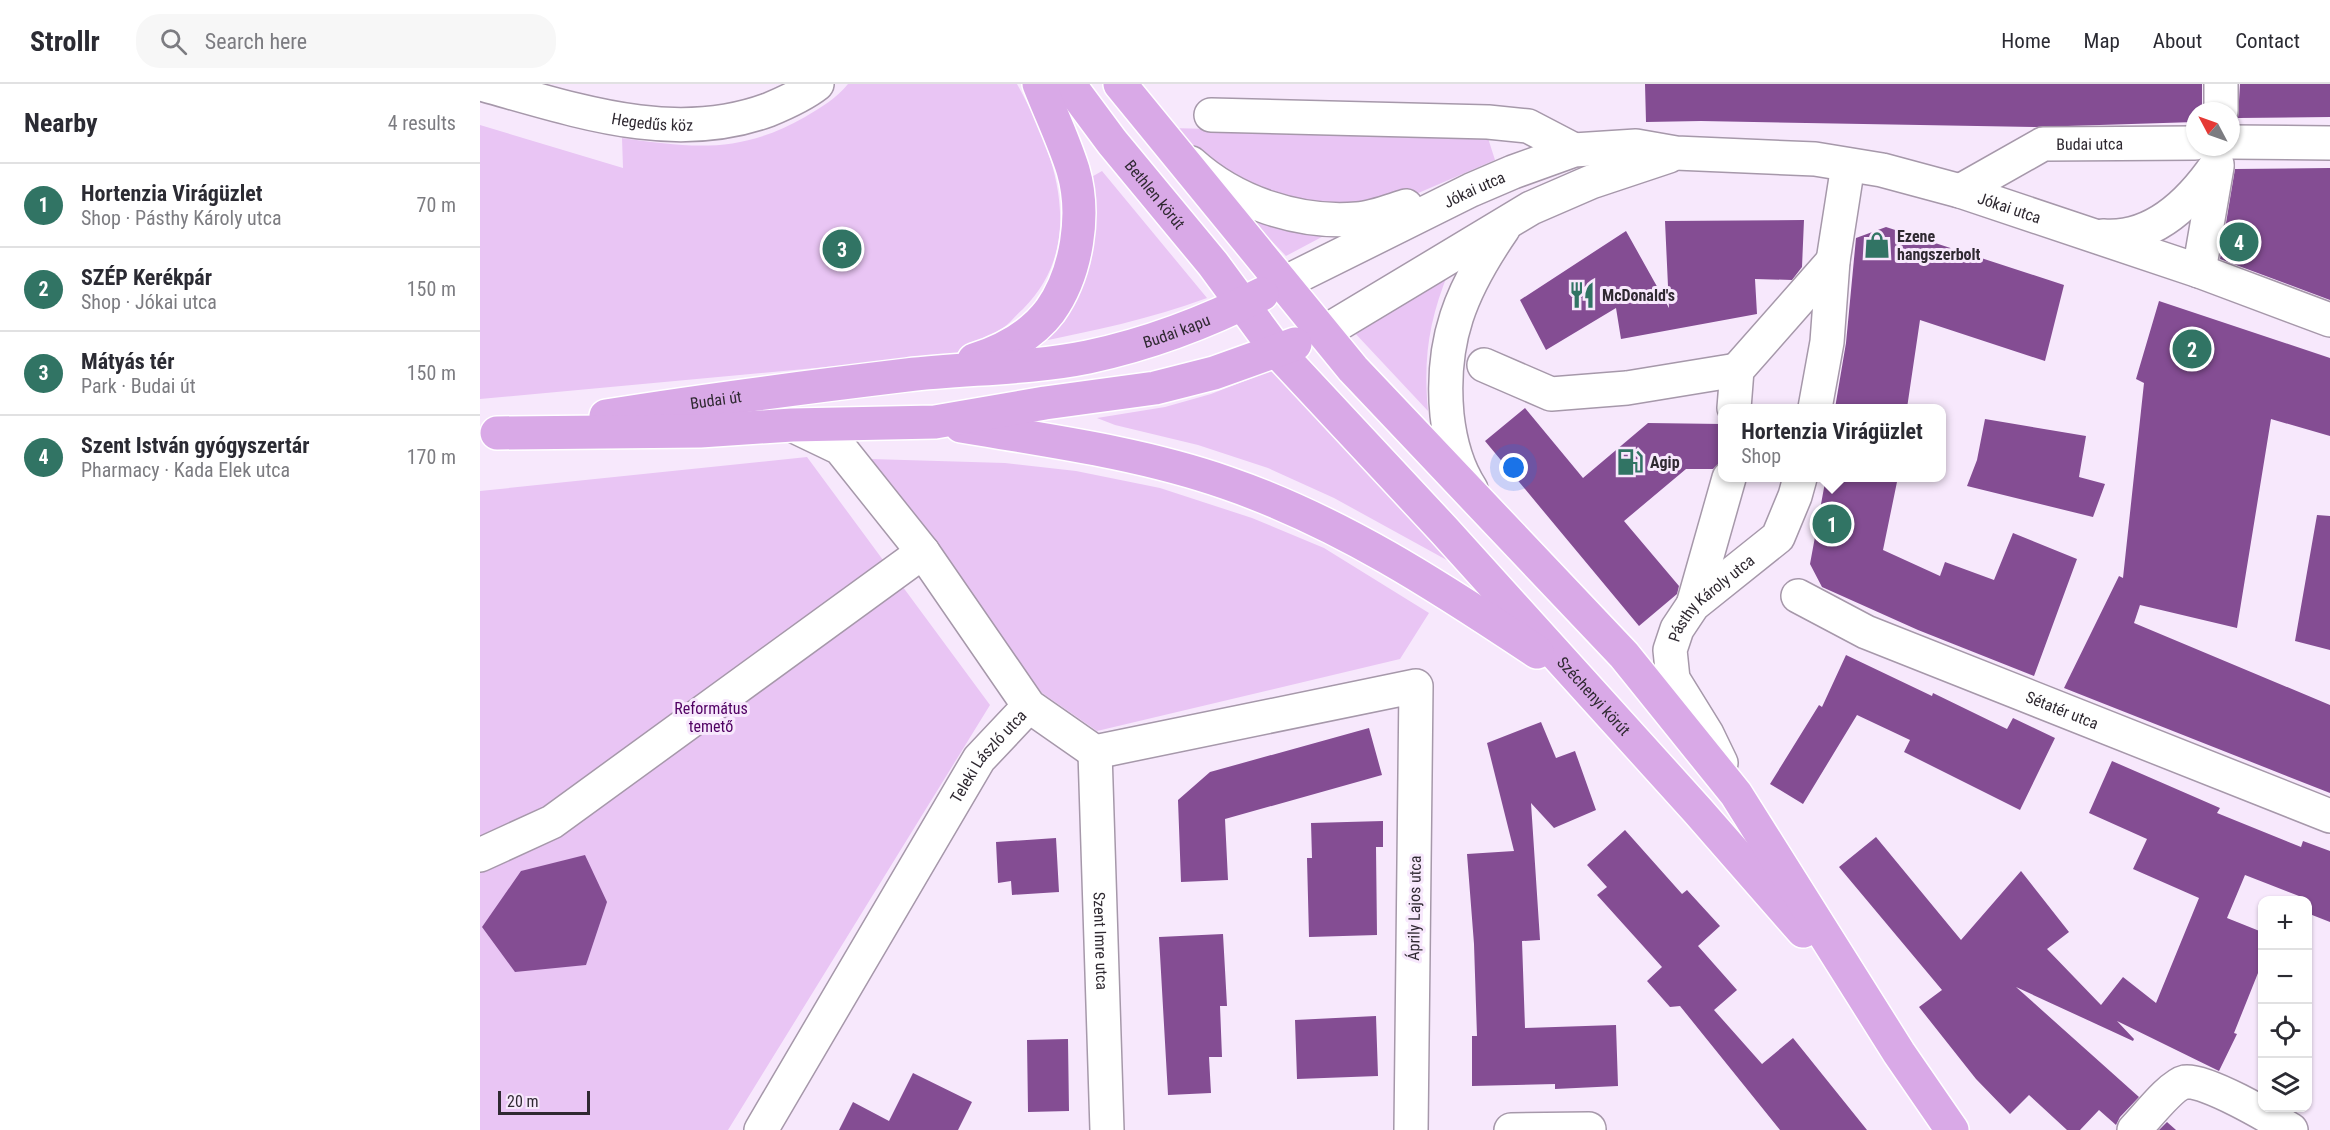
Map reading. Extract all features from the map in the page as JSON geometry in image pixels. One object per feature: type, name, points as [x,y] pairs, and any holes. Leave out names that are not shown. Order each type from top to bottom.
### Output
[{"type":"main road","points":[[937,372],[999,352],[1029,331],[1050,311],[1074,258],[1077,211],[1073,171],[1039,84]]},
{"type":"main road","name":"Bethlen körút","points":[[1069,84],[1112,142],[1213,264],[1242,304]]},
{"type":"main road","points":[[934,422],[1155,388],[1214,373],[1323,333],[1120,84]]},
{"type":"main road","name":"Budai kapu","points":[[937,372],[1087,357],[1151,341],[1242,304],[1284,283]]},
{"type":"main road","points":[[1242,304],[1277,351]]},
{"type":"main road","name":"Széchenyi körút","points":[[1323,333],[1353,369],[1624,655],[1736,794],[1899,1053],[1953,1130]]},
{"type":"main road","name":"Széchenyi körút","points":[[1277,351],[1451,538],[1698,810],[1801,928],[1899,1053]]},
{"type":"main road","name":"Budai út","points":[[488,434],[704,400],[937,372]]},
{"type":"main road","points":[[934,422],[1096,449],[1227,483],[1305,514],[1365,544],[1435,584],[1576,678]]},
{"type":"main road","name":"Budai út","points":[[488,434],[700,431],[792,425],[934,422]]},
{"type":"street","name":"Hegedűs köz","points":[[481,84],[592,115],[639,123],[679,126],[718,123],[753,115],[786,103],[817,84]]},
{"type":"street","points":[[2221,84],[2221,102]]},
{"type":"street","points":[[1210,115],[1488,122],[1528,126],[1574,150]]},
{"type":"street","points":[[1161,137],[1204,175],[1253,201],[1287,214],[1313,218],[1357,219],[1471,190]]},
{"type":"street","name":"Budai utca","points":[[1960,190],[2043,144],[2186,148]]},
{"type":"street","name":"Budai utca","points":[[2240,148],[2330,144]]},
{"type":"street","name":"Jókai utca","points":[[1284,283],[1471,190],[1574,150],[1636,146],[1677,153],[1815,159],[1882,170],[1960,190],[2199,272],[2330,320]]},
{"type":"street","name":"Jókai utca","points":[[1323,333],[1531,208],[1591,182],[1677,153]]},
{"type":"street","points":[[2089,234],[2120,237],[2143,231],[2159,222],[2183,206],[2202,187],[2213,156]]},
{"type":"street","points":[[2199,272],[2215,156]]},
{"type":"street","points":[[1816,404],[1827,342],[1833,261],[1848,165]]},
{"type":"street","points":[[1482,505],[1464,479],[1453,452],[1445,390],[1446,359],[1463,297],[1482,260],[1509,221]]},
{"type":"street","points":[[1734,404],[1737,370],[1833,261]]},
{"type":"street","points":[[1484,365],[1551,394],[1628,388],[1737,370]]},
{"type":"street","points":[[792,425],[840,448],[922,552],[1029,706]]},
{"type":"street","name":"Pásthy Károly utca","points":[[1736,794],[1707,734],[1673,680],[1670,650],[1677,628],[1693,606],[1778,537],[1799,482]]},
{"type":"street","points":[[1725,493],[1728,530],[1747,543],[1778,537]]},
{"type":"street","points":[[1693,606],[1725,493]]},
{"type":"street","points":[[480,855],[552,822],[922,552]]},
{"type":"street","name":"Sétatér utca","points":[[1798,596],[1866,632],[2330,816]]},
{"type":"street","name":"Áprily Lajos utca","points":[[1095,752],[1416,686],[1411,1130]]},
{"type":"street","name":"Teleki László utca","points":[[761,1130],[979,759],[1029,706],[1095,752]]},
{"type":"street","name":"Szent Imre utca","points":[[1095,752],[1107,1130]]},
{"type":"street","points":[[2134,1130],[2175,1087],[2185,1082],[2199,1084],[2246,1104],[2291,1130]]},
{"type":"street","points":[[1510,1130],[1589,1129]]},
{"type":"green space","points":[[848,84],[1017,84],[1044,140],[1053,169],[1059,198],[1060,228],[1055,256],[1043,284],[1006,326],[955,355],[480,399],[480,125],[623,168],[622,138],[694,146],[737,143],[781,129],[805,117],[834,98]]},
{"type":"green space","points":[[1168,128],[1487,135],[1495,160],[1416,194],[1345,206],[1313,203],[1281,196],[1211,166]]},
{"type":"green space","points":[[1102,171],[1207,298],[1143,318],[1033,343],[1088,179]]},
{"type":"green space","points":[[1241,209],[1333,231],[1286,256]]},
{"type":"green space","points":[[1449,271],[1429,339],[1426,374],[1428,411],[1353,331]]},
{"type":"green space","points":[[1275,369],[1454,564],[1334,498],[1268,468],[1198,445],[1115,425],[1097,418],[1165,407],[1211,394]]},
{"type":"green space","name":"Református temető","points":[[807,457],[990,705],[728,1130],[480,1130],[480,491]]},
{"type":"green space","points":[[871,459],[1005,463],[1076,471],[1160,488],[1252,518],[1324,548],[1429,613],[1400,659],[1097,731],[1042,693]]},
{"type":"building","points":[[1645,84],[2202,84],[2202,102],[2186,102],[2186,122],[2036,127],[1646,122]]},
{"type":"building","points":[[2240,84],[2330,84],[2330,117],[2240,118]]},
{"type":"building","points":[[2330,168],[2330,300],[2220,259],[2235,169]]},
{"type":"building","points":[[1804,220],[1802,267],[1792,280],[1755,279],[1757,314],[1621,339],[1616,308],[1546,350],[1520,300],[1626,231],[1669,308],[1665,221]]},
{"type":"building","points":[[1886,227],[2064,285],[2045,361],[1920,320],[1908,404],[1836,404],[1846,343],[1856,238]]},
{"type":"building","points":[[2159,301],[2330,358],[2330,436],[2271,419],[2237,628],[2140,605],[2134,623],[2330,705],[2330,793],[2064,688],[2119,576],[2123,578],[2144,383],[2136,379]]},
{"type":"building","points":[[1525,408],[1583,478],[1648,423],[1718,424],[1718,465],[1713,469],[1686,469],[1624,521],[1679,586],[1677,594],[1639,626],[1485,441]]},
{"type":"building","points":[[1985,419],[2086,436],[2079,477],[2105,484],[2093,517],[1967,486],[1977,460]]},
{"type":"building","points":[[1825,482],[1897,482],[1883,550],[1940,576],[1945,562],[1994,580],[2013,533],[2077,559],[2034,676],[1918,630],[1822,587],[1810,564]]},
{"type":"building","points":[[2317,515],[2330,516],[2330,650],[2295,641]]},
{"type":"building","points":[[1846,655],[1932,696],[1933,693],[2007,729],[2013,718],[2055,738],[2020,810],[1904,752],[1910,740],[1857,715],[1803,804],[1770,784],[1819,705],[1822,707]]},
{"type":"building","points":[[1541,722],[1556,758],[1575,751],[1596,810],[1554,828],[1531,803],[1540,940],[1522,941],[1525,1028],[1616,1025],[1618,1086],[1555,1089],[1555,1084],[1472,1086],[1472,1036],[1477,1036],[1474,944],[1467,854],[1514,851],[1487,743]]},
{"type":"building","points":[[1369,728],[1382,775],[1225,819],[1228,880],[1181,882],[1178,800],[1210,772]]},
{"type":"building","points":[[2112,761],[2220,808],[2217,813],[2301,847],[2303,841],[2330,851],[2330,922],[2312,915],[2312,896],[2299,896],[2245,875],[2227,918],[2258,930],[2258,973],[2234,1033],[2237,1034],[2219,1071],[2117,1021],[2134,1039],[2133,1041],[2016,987],[2139,1097],[2120,1117],[2116,1125],[2099,1110],[2080,1130],[2067,1130],[2029,1095],[2010,1114],[1976,1079],[1919,1007],[1942,990],[1839,867],[1876,837],[1961,940],[2021,871],[2069,932],[2047,949],[2101,1005],[2123,977],[2156,1003],[2199,898],[2133,869],[2147,839],[2089,813]]},
{"type":"building","points":[[1383,821],[1383,847],[1376,847],[1377,935],[1309,937],[1307,858],[1312,858],[1311,823]]},
{"type":"building","points":[[1625,830],[1682,894],[1687,890],[1720,926],[1698,946],[1737,990],[1714,1010],[1762,1064],[1793,1038],[1867,1130],[1780,1130],[1680,1006],[1670,1007],[1647,981],[1662,967],[1597,895],[1607,887],[1587,865]]},
{"type":"building","points":[[1056,838],[1059,892],[1012,895],[1011,881],[998,883],[996,842]]},
{"type":"building","points":[[585,855],[607,902],[586,965],[515,972],[482,927],[521,871]]},
{"type":"building","points":[[1223,934],[1227,1006],[1220,1006],[1222,1057],[1209,1057],[1211,1093],[1168,1095],[1159,937]]},
{"type":"building","points":[[1376,1016],[1378,1076],[1297,1079],[1295,1020]]},
{"type":"building","points":[[1068,1039],[1069,1111],[1028,1112],[1027,1040]]},
{"type":"building","points":[[913,1073],[972,1102],[958,1130],[839,1130],[853,1102],[889,1121]]},
{"type":"building","points":[[2167,1122],[2176,1130],[2159,1130]]},
{"type":"place","name":"Szent István gyógyszertár","points":[[2239,242]]},
{"type":"place","name":"Ezene hangszerbolt","points":[[1877,245]]},
{"type":"place","name":"Mátyás tér","points":[[842,249]]},
{"type":"place","name":"McDonald's","points":[[1582,295]]},
{"type":"place","name":"SZÉP Kerékpár","points":[[2192,349]]},
{"type":"place","name":"Agip","points":[[1630,462]]},
{"type":"place","name":"Hortenzia Virágüzlet","points":[[1832,524]]}]
